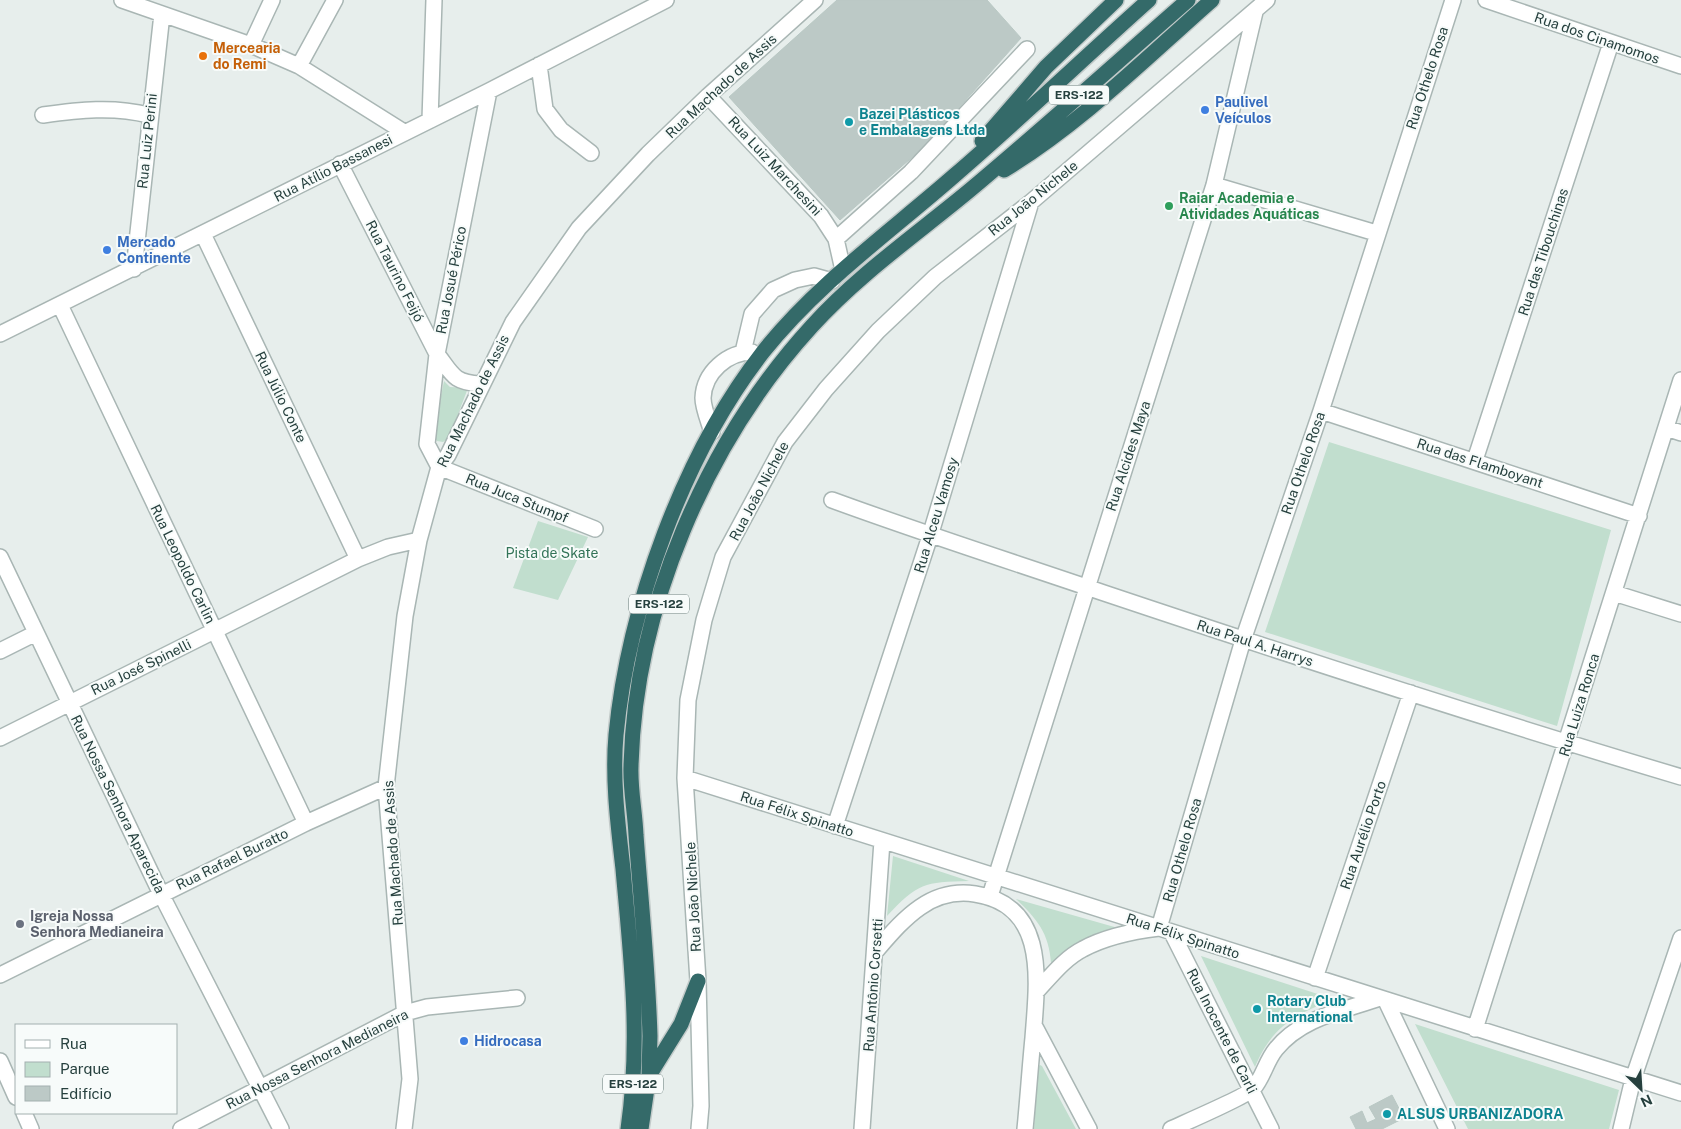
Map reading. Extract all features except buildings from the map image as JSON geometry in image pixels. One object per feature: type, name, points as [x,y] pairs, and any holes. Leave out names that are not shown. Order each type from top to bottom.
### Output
[{"type":"highway","points":[[957,174],[1006,111],[1046,66],[1116,0]]},
{"type":"highway","name":"ERS-122","points":[[628,1129],[633,1094],[636,1039],[635,996],[617,808],[616,737],[626,663],[639,610],[671,520],[712,432],[764,352],[843,270],[957,174],[1149,0]]},
{"type":"highway","name":"ERS-122","points":[[641,1129],[649,1075],[649,993],[631,768],[636,708],[646,652],[670,565],[704,482],[748,405],[814,324],[875,268],[970,190],[1188,0]]},
{"type":"highway","points":[[970,190],[1025,157],[1085,112],[1212,0]]},
{"type":"highway","points":[[649,1075],[681,1024],[698,981]]},
{"type":"street","points":[[122,0],[157,8],[299,66],[404,132]]},
{"type":"street","points":[[250,45],[272,0]]},
{"type":"street","points":[[299,66],[335,0]]},
{"type":"street","points":[[430,120],[434,0]]},
{"type":"street","name":"Rua Atílio Bassanesi","points":[[0,334],[489,91],[666,0]]},
{"type":"street","name":"Rua Machado de Assis","points":[[404,1129],[410,1079],[386,787],[405,616],[419,540],[439,467],[452,447],[480,384],[513,322],[580,228],[648,154],[708,96],[816,0]]},
{"type":"street","name":"Rua João Nichele","points":[[698,1129],[700,1106],[698,981],[685,778],[688,700],[704,620],[723,557],[784,442],[826,389],[878,331],[935,277],[1031,202],[1267,0]]},
{"type":"street","name":"Rua Othelo Rosa","points":[[1166,930],[1243,640],[1321,411],[1376,233],[1453,0]]},
{"type":"street","name":"Rua dos Cinamomos","points":[[1486,0],[1681,66]]},
{"type":"street","name":"Rua Luiz Perini","points":[[134,269],[157,8]]},
{"type":"street","name":"Rua Alcides Maya","points":[[990,896],[1214,185],[1255,12]]},
{"type":"street","name":"Rua das Tibouchinas","points":[[1475,460],[1610,43]]},
{"type":"street","points":[[836,239],[911,172],[1027,49]]},
{"type":"street","points":[[539,65],[545,109],[561,130],[590,153]]},
{"type":"street","name":"Rua Josué Périco","points":[[439,467],[427,444],[437,354],[489,91]]},
{"type":"street","name":"Rua Luiz Marchesini","points":[[708,96],[821,216],[836,239],[843,270]]},
{"type":"street","points":[[43,115],[102,108],[149,115]]},
{"type":"street","name":"Rua Taurino Feijó","points":[[340,164],[437,354],[457,380],[480,384]]},
{"type":"street","points":[[1214,185],[1376,233]]},
{"type":"street","name":"Rua Alceu Vamosy","points":[[835,826],[930,536],[1031,202]]},
{"type":"street","name":"Rua Júlio Conte","points":[[203,234],[358,559]]},
{"type":"street","points":[[743,352],[752,314],[773,290],[794,280],[814,276],[832,281]]},
{"type":"street","name":"Rua Leopoldo Carlin","points":[[60,305],[306,823]]},
{"type":"street","points":[[712,432],[703,398],[708,380],[724,359],[743,352],[764,352]]},
{"type":"street","name":"Rua Luiza Ronca","points":[[1475,1029],[1681,380]]},
{"type":"street","name":"Rua das Flamboyant","points":[[1321,411],[1475,460],[1639,516]]},
{"type":"street","points":[[1666,428],[1681,433]]},
{"type":"street","name":"Rua Juca Stumpf","points":[[439,467],[595,529]]},
{"type":"street","name":"Rua Paul A. Harrys","points":[[832,500],[930,536],[1243,640],[1567,743],[1681,777]]},
{"type":"street","name":"Rua José Spinelli","points":[[0,738],[358,559],[394,545],[419,540]]},
{"type":"street","name":"Rua Nossa Senhora Aparecida","points":[[0,557],[161,894],[281,1129]]},
{"type":"street","points":[[1614,593],[1681,614]]},
{"type":"street","points":[[0,651],[36,633]]},
{"type":"street","name":"Rua Aurélio Porto","points":[[1315,978],[1412,693]]},
{"type":"street","name":"Rua Félix Spinatto","points":[[685,778],[1681,1093]]},
{"type":"street","name":"Rua Rafael Buratto","points":[[0,975],[306,823],[386,787]]},
{"type":"street","name":"Rua Antônio Corsetti","points":[[862,1129],[882,841]]},
{"type":"street","points":[[875,952],[916,908],[942,897],[968,893],[990,896],[1005,903],[1021,920],[1032,942],[1037,964],[1037,990],[1025,1129]]},
{"type":"street","points":[[1037,990],[1068,960],[1084,948],[1137,931],[1166,930]]},
{"type":"street","name":"Rua Inocente de Carli","points":[[1166,930],[1253,1090],[1271,1129]]},
{"type":"street","points":[[1621,1129],[1634,1079],[1681,938]]},
{"type":"street","name":"Rua Nossa Senhora Medianeira","points":[[181,1129],[259,1086],[405,1013],[427,1007],[517,998]]},
{"type":"street","points":[[1171,1129],[1253,1090],[1275,1050],[1290,1034],[1309,1022],[1328,1014],[1383,1000],[1447,1129]]},
{"type":"street","points":[[1034,1025],[1089,1129]]},
{"type":"street","points":[[0,1061],[15,1095]]},
{"type":"street","points":[[24,1114],[31,1129]]},
{"type":"green space","points":[[444,381],[450,387],[468,388],[449,438],[443,442],[437,441],[433,436]]},
{"type":"green space","points":[[1329,442],[1611,530],[1557,726],[1265,632]]},
{"type":"green space","name":"Pista de Skate","points":[[538,521],[588,537],[558,600],[513,588]]},
{"type":"green space","points":[[893,856],[969,881],[942,882],[923,886],[907,897],[887,916]]},
{"type":"green space","points":[[1016,899],[1118,928],[1083,940],[1051,963],[1048,943],[1041,927]]},
{"type":"green space","points":[[1201,956],[1333,999],[1307,1011],[1286,1024],[1269,1041],[1255,1067]]},
{"type":"green space","points":[[1415,1024],[1619,1090],[1609,1129],[1468,1129]]},
{"type":"green space","points":[[1040,1065],[1076,1129],[1034,1129],[1038,1067]]},
{"type":"place","name":"Mercearia do Remi","points":[[203,56]]},
{"type":"place","name":"Paulivel Veículos","points":[[1205,110]]},
{"type":"place","name":"Bazei Plásticos e Embalagens Ltda","points":[[849,122]]},
{"type":"place","name":"Raiar Academia e Atividades Aquáticas","points":[[1169,206]]},
{"type":"place","name":"Mercado Continente","points":[[107,250]]},
{"type":"place","name":"Igreja Nossa Senhora Medianeira","points":[[20,924]]},
{"type":"place","name":"Rotary Club International","points":[[1257,1009]]},
{"type":"place","name":"Hidrocasa","points":[[464,1041]]},
{"type":"place","name":"ALSUS URBANIZADORA","points":[[1387,1114]]}]
